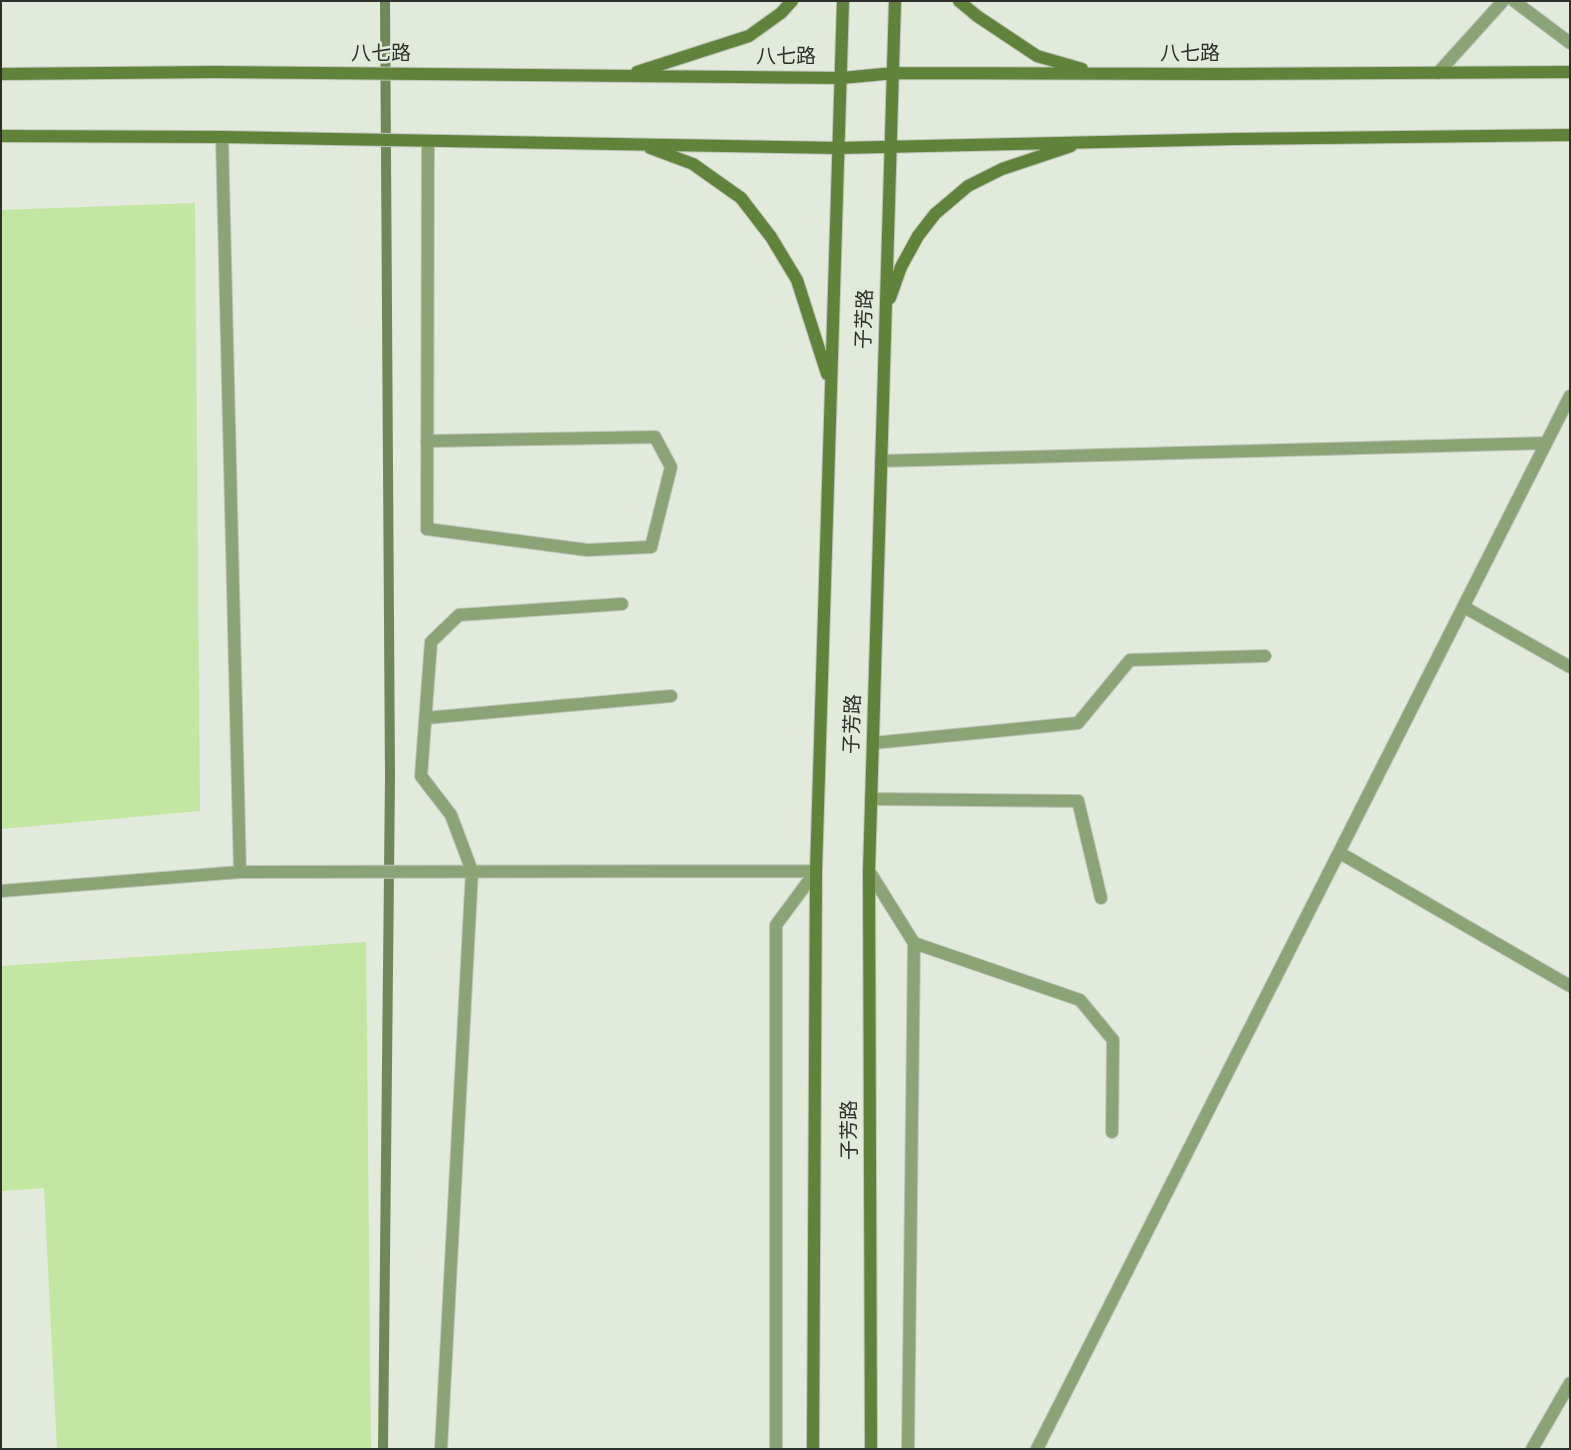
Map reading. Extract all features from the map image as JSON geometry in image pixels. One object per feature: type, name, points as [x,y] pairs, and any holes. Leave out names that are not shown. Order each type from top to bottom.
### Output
[{"type":"main road","points":[[625,76],[749,36],[781,13],[792,1]]},
{"type":"main road","points":[[814,1449],[816,871],[843,1]]},
{"type":"main road","name":"子芳路","points":[[871,1449],[869,871],[895,1]]},
{"type":"main road","points":[[959,1],[977,16],[1037,56],[1096,74]]},
{"type":"main road","name":"八七路","points":[[1,74],[215,72],[842,78],[894,72],[1096,74],[1570,72]]},
{"type":"main road","points":[[1,136],[222,137],[838,148],[1084,142],[1570,135]]},
{"type":"main road","points":[[885,312],[900,266],[918,236],[935,214],[968,186],[1002,169],[1084,142]]},
{"type":"main road","points":[[641,145],[693,164],[741,198],[771,237],[797,280],[831,384]]},
{"type":"street","points":[[1438,73],[1503,1]]},
{"type":"street","points":[[1514,1],[1570,44]]},
{"type":"street","points":[[222,137],[240,872]]},
{"type":"street","points":[[428,141],[428,441],[428,530],[587,550],[651,547],[671,467],[655,437],[428,441]]},
{"type":"street","points":[[1038,1449],[1570,396]]},
{"type":"street","points":[[881,460],[1546,443]]},
{"type":"street","points":[[441,1449],[472,871],[452,815],[422,776],[431,642],[459,615],[622,604]]},
{"type":"street","points":[[1464,607],[1570,667]]},
{"type":"street","points":[[873,743],[1078,722],[1130,660],[1265,656]]},
{"type":"street","points":[[426,718],[671,696]]},
{"type":"street","points":[[871,798],[1078,801],[1101,898]]},
{"type":"street","points":[[1340,853],[1570,986]]},
{"type":"street","points":[[1,891],[240,872],[816,871]]},
{"type":"street","points":[[776,1449],[776,925],[816,871]]},
{"type":"street","points":[[869,871],[914,943],[908,1449]]},
{"type":"street","points":[[914,943],[1080,1000],[1112,1040],[1112,1132]]},
{"type":"street","points":[[1533,1449],[1570,1383]]},
{"type":"green space","points":[[195,203],[200,811],[1,829],[1,210]]},
{"type":"green space","points":[[366,942],[371,1449],[57,1449],[44,1188],[1,1191],[1,966]]},
{"type":"waterway","points":[[383,1449],[390,777],[385,1]]}]
